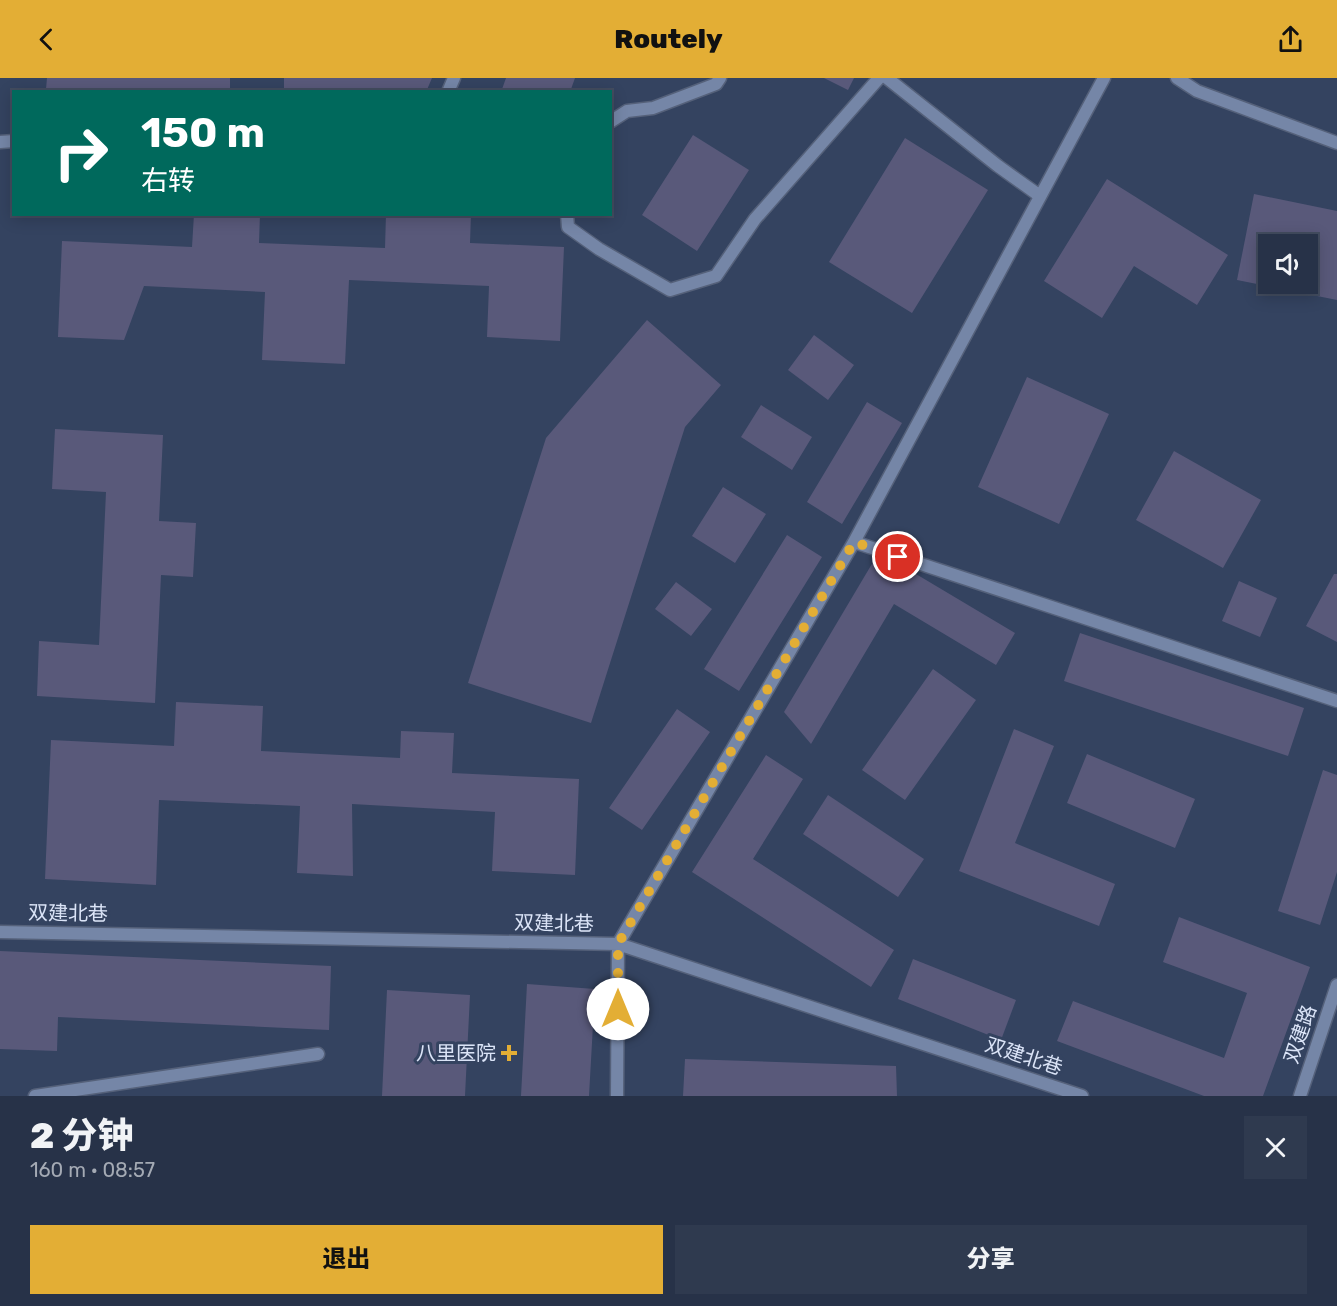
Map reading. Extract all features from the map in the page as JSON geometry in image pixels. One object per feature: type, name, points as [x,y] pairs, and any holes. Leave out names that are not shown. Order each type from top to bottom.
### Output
[{"type":"street","points":[[612,121],[627,111],[653,108],[716,84],[720,78]]},
{"type":"street","points":[[567,216],[568,227],[599,249],[670,290],[716,276],[755,219],[879,78]]},
{"type":"street","points":[[887,78],[998,166],[1040,195]]},
{"type":"street","points":[[617,1096],[618,944],[854,542],[1104,78]]},
{"type":"street","points":[[1176,78],[1197,91],[1337,143]]},
{"type":"street","points":[[854,542],[1337,702]]},
{"type":"street","name":"双建北巷","points":[[0,932],[618,944],[1082,1096]]},
{"type":"street","name":"双建路","points":[[1300,1096],[1337,985]]},
{"type":"street","points":[[35,1096],[318,1054]]},
{"type":"building","points":[[47,78],[230,78],[230,90],[46,89]]},
{"type":"building","points":[[284,78],[432,78],[427,90],[284,90]]},
{"type":"building","points":[[506,78],[575,78],[571,90],[502,90]]},
{"type":"building","points":[[824,78],[854,78],[848,90]]},
{"type":"building","points":[[693,135],[749,170],[697,251],[642,215]]},
{"type":"building","points":[[905,138],[988,190],[912,313],[829,262]]},
{"type":"building","points":[[1107,179],[1228,255],[1197,305],[1134,266],[1102,318],[1044,281]]},
{"type":"building","points":[[1254,194],[1337,211],[1337,300],[1307,294],[1318,294],[1318,234],[1258,234],[1258,284],[1237,280]]},
{"type":"building","points":[[194,216],[260,216],[259,243],[385,248],[386,216],[471,216],[470,243],[564,247],[560,341],[487,337],[489,286],[349,280],[345,364],[262,360],[265,292],[144,286],[124,340],[58,337],[62,241],[192,247]]},
{"type":"building","points":[[647,320],[721,385],[685,427],[591,723],[468,683],[546,438]]},
{"type":"building","points":[[814,335],[854,365],[828,400],[788,370]]},
{"type":"building","points":[[1027,377],[1109,414],[1059,524],[978,487]]},
{"type":"building","points":[[867,402],[902,423],[842,524],[807,502]]},
{"type":"building","points":[[761,405],[812,437],[792,470],[741,437]]},
{"type":"building","points":[[55,429],[163,435],[159,521],[196,523],[193,577],[161,575],[155,703],[37,696],[39,641],[99,645],[106,492],[52,489]]},
{"type":"building","points":[[1174,451],[1261,500],[1223,568],[1136,520]]},
{"type":"building","points":[[723,487],[766,514],[735,563],[692,536]]},
{"type":"building","points":[[787,535],[822,557],[739,691],[704,669]]},
{"type":"building","points":[[879,552],[1015,633],[996,665],[894,604],[811,744],[784,712]]},
{"type":"building","points":[[1334,574],[1337,574],[1337,642],[1306,626]]},
{"type":"building","points":[[1239,581],[1277,598],[1260,637],[1222,621]]},
{"type":"building","points":[[676,582],[712,609],[691,636],[655,609]]},
{"type":"building","points":[[1080,633],[1304,708],[1288,756],[1064,681]]},
{"type":"building","points":[[933,669],[976,700],[905,800],[862,770]]},
{"type":"building","points":[[176,702],[263,706],[261,751],[400,758],[401,731],[454,733],[452,773],[579,779],[575,875],[492,871],[495,812],[352,804],[353,876],[297,873],[300,806],[159,800],[156,885],[45,879],[51,740],[174,746]]},
{"type":"building","points":[[677,709],[710,732],[642,830],[609,808]]},
{"type":"building","points":[[1014,729],[1054,746],[1015,843],[1115,884],[1099,926],[959,871]]},
{"type":"building","points":[[1087,754],[1195,799],[1175,848],[1067,803]]},
{"type":"building","points":[[766,755],[803,779],[753,859],[894,950],[871,987],[692,872]]},
{"type":"building","points":[[1323,770],[1337,775],[1337,872],[1320,925],[1278,911]]},
{"type":"building","points":[[828,795],[924,859],[898,897],[803,834]]},
{"type":"building","points":[[1179,917],[1310,967],[1263,1096],[1204,1096],[1057,1041],[1073,1001],[1224,1058],[1247,993],[1163,962]]},
{"type":"building","points":[[0,951],[331,966],[329,1030],[58,1017],[57,1051],[0,1049]]},
{"type":"building","points":[[913,959],[1016,1000],[1001,1040],[898,999]]},
{"type":"building","points":[[527,984],[595,989],[589,1096],[521,1096]]},
{"type":"building","points":[[387,990],[470,995],[465,1096],[382,1096]]},
{"type":"building","points":[[685,1059],[896,1066],[897,1096],[683,1096]]},
{"type":"place","name":"八里医院","points":[[509,1053]]},
{"type":"route","points":[[618,1009],[618,944],[854,542],[898,557]]}]
